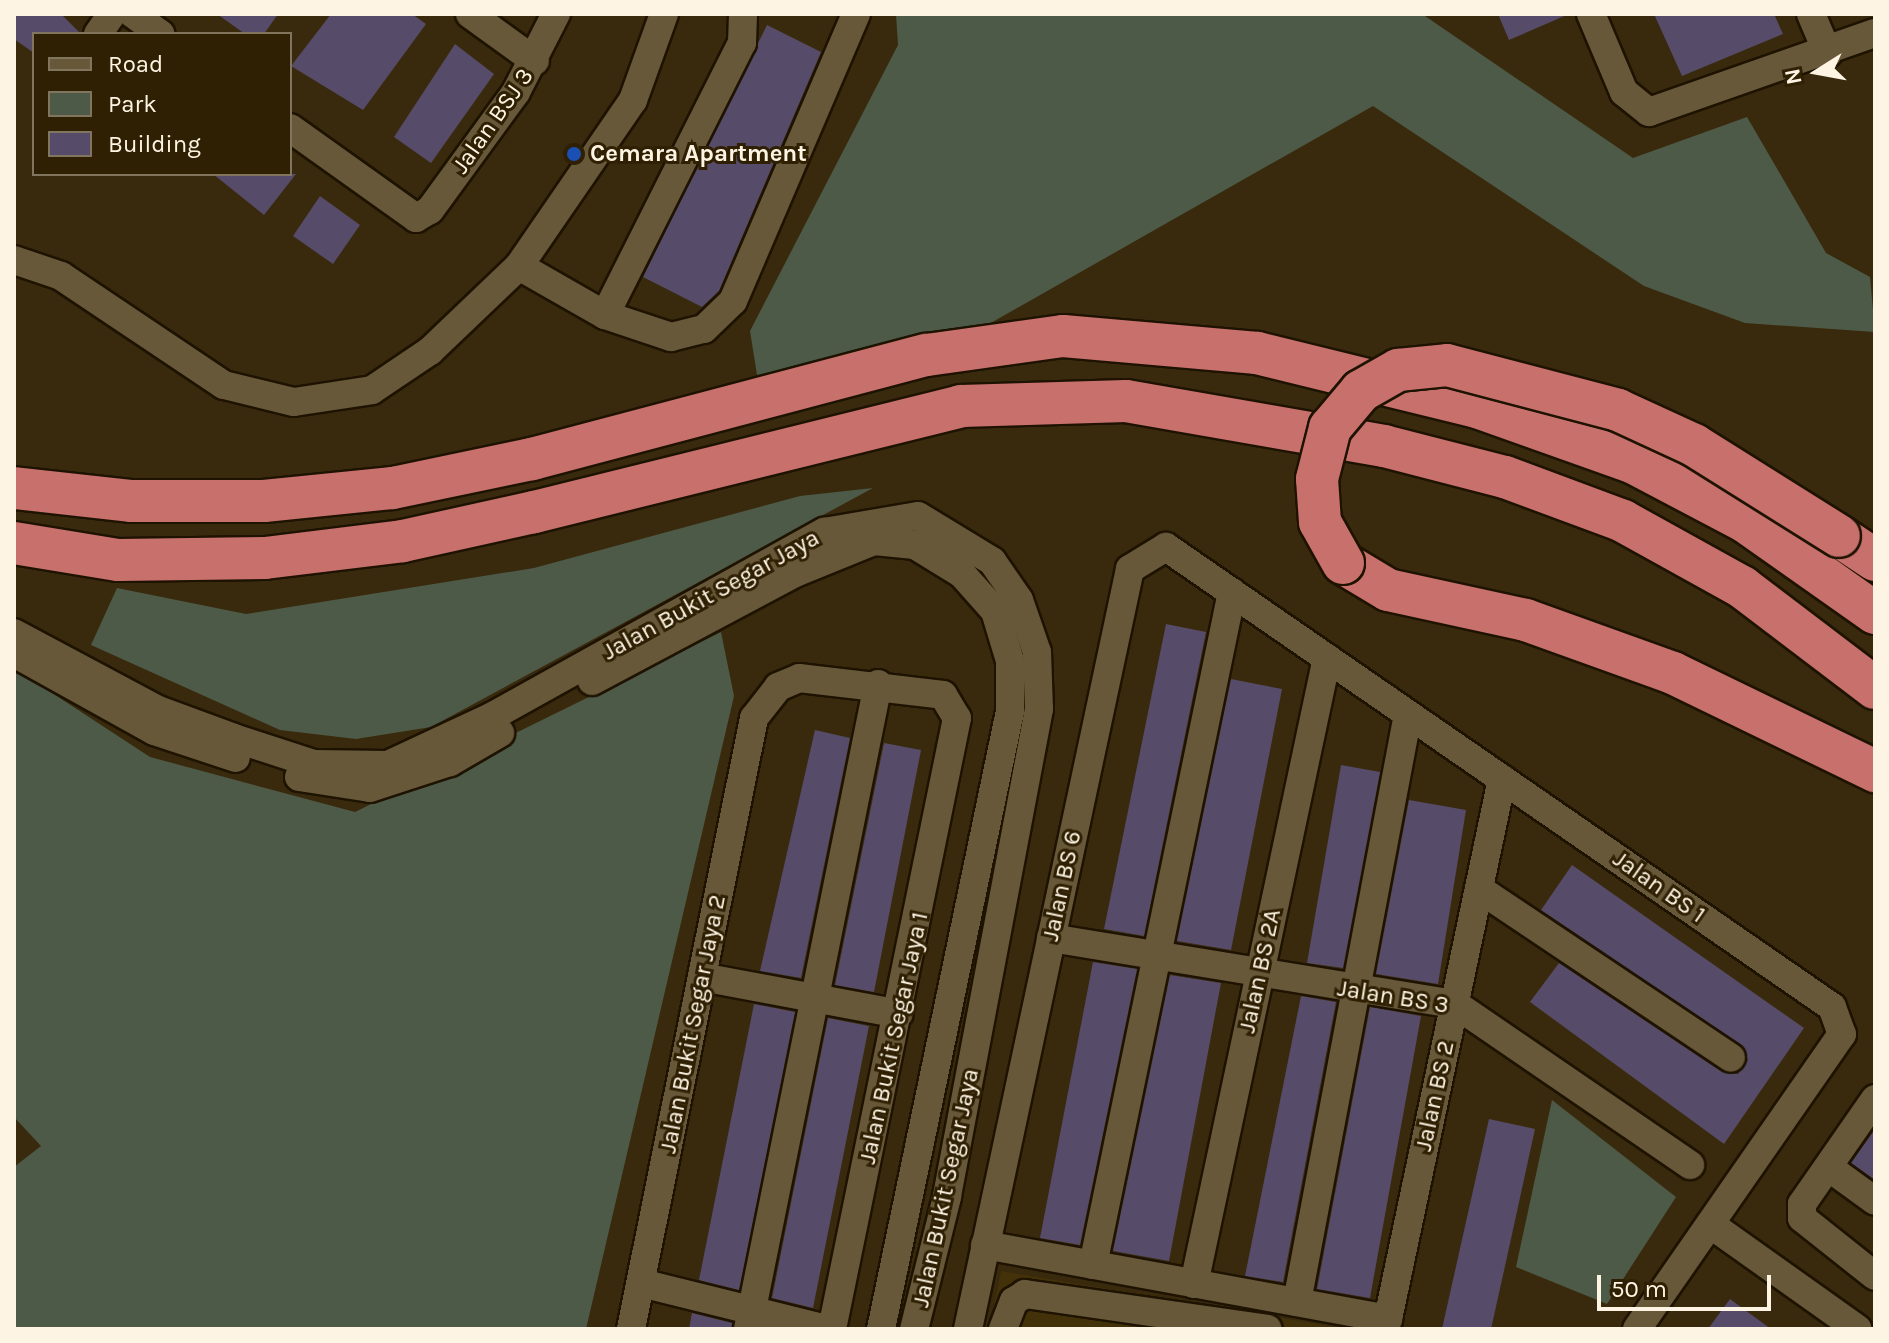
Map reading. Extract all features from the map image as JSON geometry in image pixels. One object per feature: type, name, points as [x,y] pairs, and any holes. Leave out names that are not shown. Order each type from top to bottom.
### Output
[{"type":"highway","points":[[14,488],[132,501],[264,501],[393,488],[532,459],[927,355],[1063,336],[1257,353],[1477,407],[1634,463],[1746,522],[1875,613]]},
{"type":"highway","points":[[1875,560],[1694,445],[1618,410],[1511,376],[1447,365],[1398,370],[1361,391],[1330,428],[1317,479],[1320,522],[1343,563],[1388,590],[1526,620],[1673,673],[1875,771]]},
{"type":"highway","points":[[14,543],[118,560],[265,558],[403,541],[534,512],[961,406],[1126,401],[1235,415],[1505,477],[1623,521],[1742,587],[1875,688]]},
{"type":"highway","points":[[14,470],[132,501]]},
{"type":"street","points":[[99,32],[112,14]]},
{"type":"street","points":[[133,14],[158,32]]},
{"type":"street","points":[[470,14],[535,61]]},
{"type":"street","name":"Jalan BSJ 3","points":[[292,129],[416,218],[430,210],[535,61],[556,14]]},
{"type":"street","points":[[14,260],[61,276],[224,385],[294,402],[372,390],[430,351],[519,266],[633,100],[664,14]]},
{"type":"street","points":[[605,315],[742,43],[743,14]]},
{"type":"street","points":[[519,266],[605,315],[671,337],[704,329],[733,301],[856,14]]},
{"type":"street","points":[[1591,14],[1624,92],[1649,112],[1666,111],[1828,54],[1875,33]]},
{"type":"street","points":[[1811,14],[1828,54]]},
{"type":"street","name":"Jalan Bukit Segar Jaya","points":[[14,633],[158,710],[234,738],[314,764],[388,765],[493,716],[824,532],[918,516],[992,561],[1019,600],[1037,652],[1039,709],[947,1197],[914,1329]]},
{"type":"street","name":"Jalan Bukit Segar Jaya","points":[[14,653],[154,731],[288,774],[370,788],[450,762],[835,554],[874,541],[915,545],[962,574],[995,611],[1010,661],[1010,711],[881,1329]]},
{"type":"street","name":"Jalan BS 1","points":[[1166,547],[1832,1007],[1842,1034],[1637,1329]]},
{"type":"street","name":"Jalan BS 6","points":[[968,1329],[1130,569],[1166,547]]},
{"type":"street","points":[[1093,1265],[1154,957],[1232,592]]},
{"type":"street","name":"Jalan BS 2A","points":[[1194,1284],[1327,658]]},
{"type":"street","name":"Jalan Bukit Segar Jaya 1","points":[[754,718],[778,687],[799,678],[878,684],[943,695],[957,718],[956,747],[830,1329]]},
{"type":"street","points":[[750,1320],[878,684]]},
{"type":"street","points":[[985,1245],[1297,1302],[1408,714]]},
{"type":"street","name":"Jalan Bukit Segar Jaya 2","points":[[631,1329],[754,718]]},
{"type":"street","name":"Jalan BS 2","points":[[1297,1302],[1388,1319],[1502,779]]},
{"type":"street","points":[[1479,889],[1731,1058]]},
{"type":"street","name":"Jalan BS 3","points":[[1051,938],[1259,976],[1455,1004],[1690,1165]]},
{"type":"street","points":[[702,977],[815,1002],[899,1014]]},
{"type":"street","points":[[1875,1099],[1831,1169],[1802,1204],[1802,1218],[1875,1276]]},
{"type":"street","points":[[1831,1169],[1875,1201]]},
{"type":"street","points":[[1710,1224],[1858,1329]]},
{"type":"street","points":[[641,1283],[750,1320],[830,1329]]},
{"type":"street","points":[[1003,1329],[1014,1301],[1025,1294],[1267,1329]]},
{"type":"shaded area","points":[[1001,1271],[1347,1329],[989,1329]]},
{"type":"green space","points":[[896,14],[1422,14],[1633,158],[1747,117],[1826,253],[1870,277],[1875,332],[1745,323],[1644,286],[1373,106],[989,324],[757,375],[750,331],[898,45]]},
{"type":"green space","points":[[873,488],[431,727],[356,739],[280,730],[91,645],[117,588],[246,614],[534,568],[800,496]]},
{"type":"green space","points":[[721,632],[734,696],[586,1329],[14,1329],[14,1167],[41,1146],[14,1117],[14,668],[150,757],[355,812]]},
{"type":"green space","points":[[1552,1100],[1676,1197],[1607,1304],[1516,1267]]},
{"type":"building","points":[[14,14],[61,14],[79,32],[32,32],[32,52],[14,39]]},
{"type":"building","points":[[217,14],[278,14],[265,32],[242,32]]},
{"type":"building","points":[[331,14],[412,14],[426,24],[363,110],[292,65]]},
{"type":"building","points":[[1498,14],[1569,14],[1509,40]]},
{"type":"building","points":[[1654,14],[1774,14],[1783,34],[1682,76]]},
{"type":"building","points":[[767,25],[821,52],[719,291],[702,307],[643,277]]},
{"type":"building","points":[[455,44],[494,74],[431,163],[394,137]]},
{"type":"building","points":[[296,174],[264,215],[215,176]]},
{"type":"building","points":[[320,196],[360,225],[333,264],[293,236]]},
{"type":"building","points":[[1166,624],[1206,632],[1144,936],[1104,929]]},
{"type":"building","points":[[1231,679],[1282,689],[1231,950],[1177,941]]},
{"type":"building","points":[[815,730],[850,738],[801,978],[760,971]]},
{"type":"building","points":[[884,743],[921,750],[874,992],[835,985]]},
{"type":"building","points":[[1341,765],[1380,772],[1343,968],[1307,963]]},
{"type":"building","points":[[1409,800],[1466,810],[1438,984],[1376,974]]},
{"type":"building","points":[[1572,865],[1804,1028],[1724,1144],[1530,1002],[1559,963],[1722,1072],[1738,1074],[1748,1060],[1740,1044],[1541,910]]},
{"type":"building","points":[[1093,962],[1137,969],[1080,1245],[1040,1238]]},
{"type":"building","points":[[1170,975],[1221,983],[1169,1261],[1113,1251]]},
{"type":"building","points":[[1301,996],[1336,1002],[1283,1282],[1245,1276]]},
{"type":"building","points":[[754,1004],[795,1012],[739,1290],[699,1280]]},
{"type":"building","points":[[1370,1007],[1421,1016],[1370,1298],[1317,1289]]},
{"type":"building","points":[[828,1018],[869,1026],[813,1308],[772,1298]]},
{"type":"building","points":[[1489,1119],[1535,1129],[1491,1329],[1442,1329]]},
{"type":"building","points":[[1875,1129],[1875,1180],[1851,1163]]},
{"type":"building","points":[[1730,1299],[1771,1329],[1708,1329]]},
{"type":"building","points":[[692,1313],[732,1323],[731,1329],[689,1329]]},
{"type":"place","name":"Cemara Apartment","points":[[574,154]]}]
